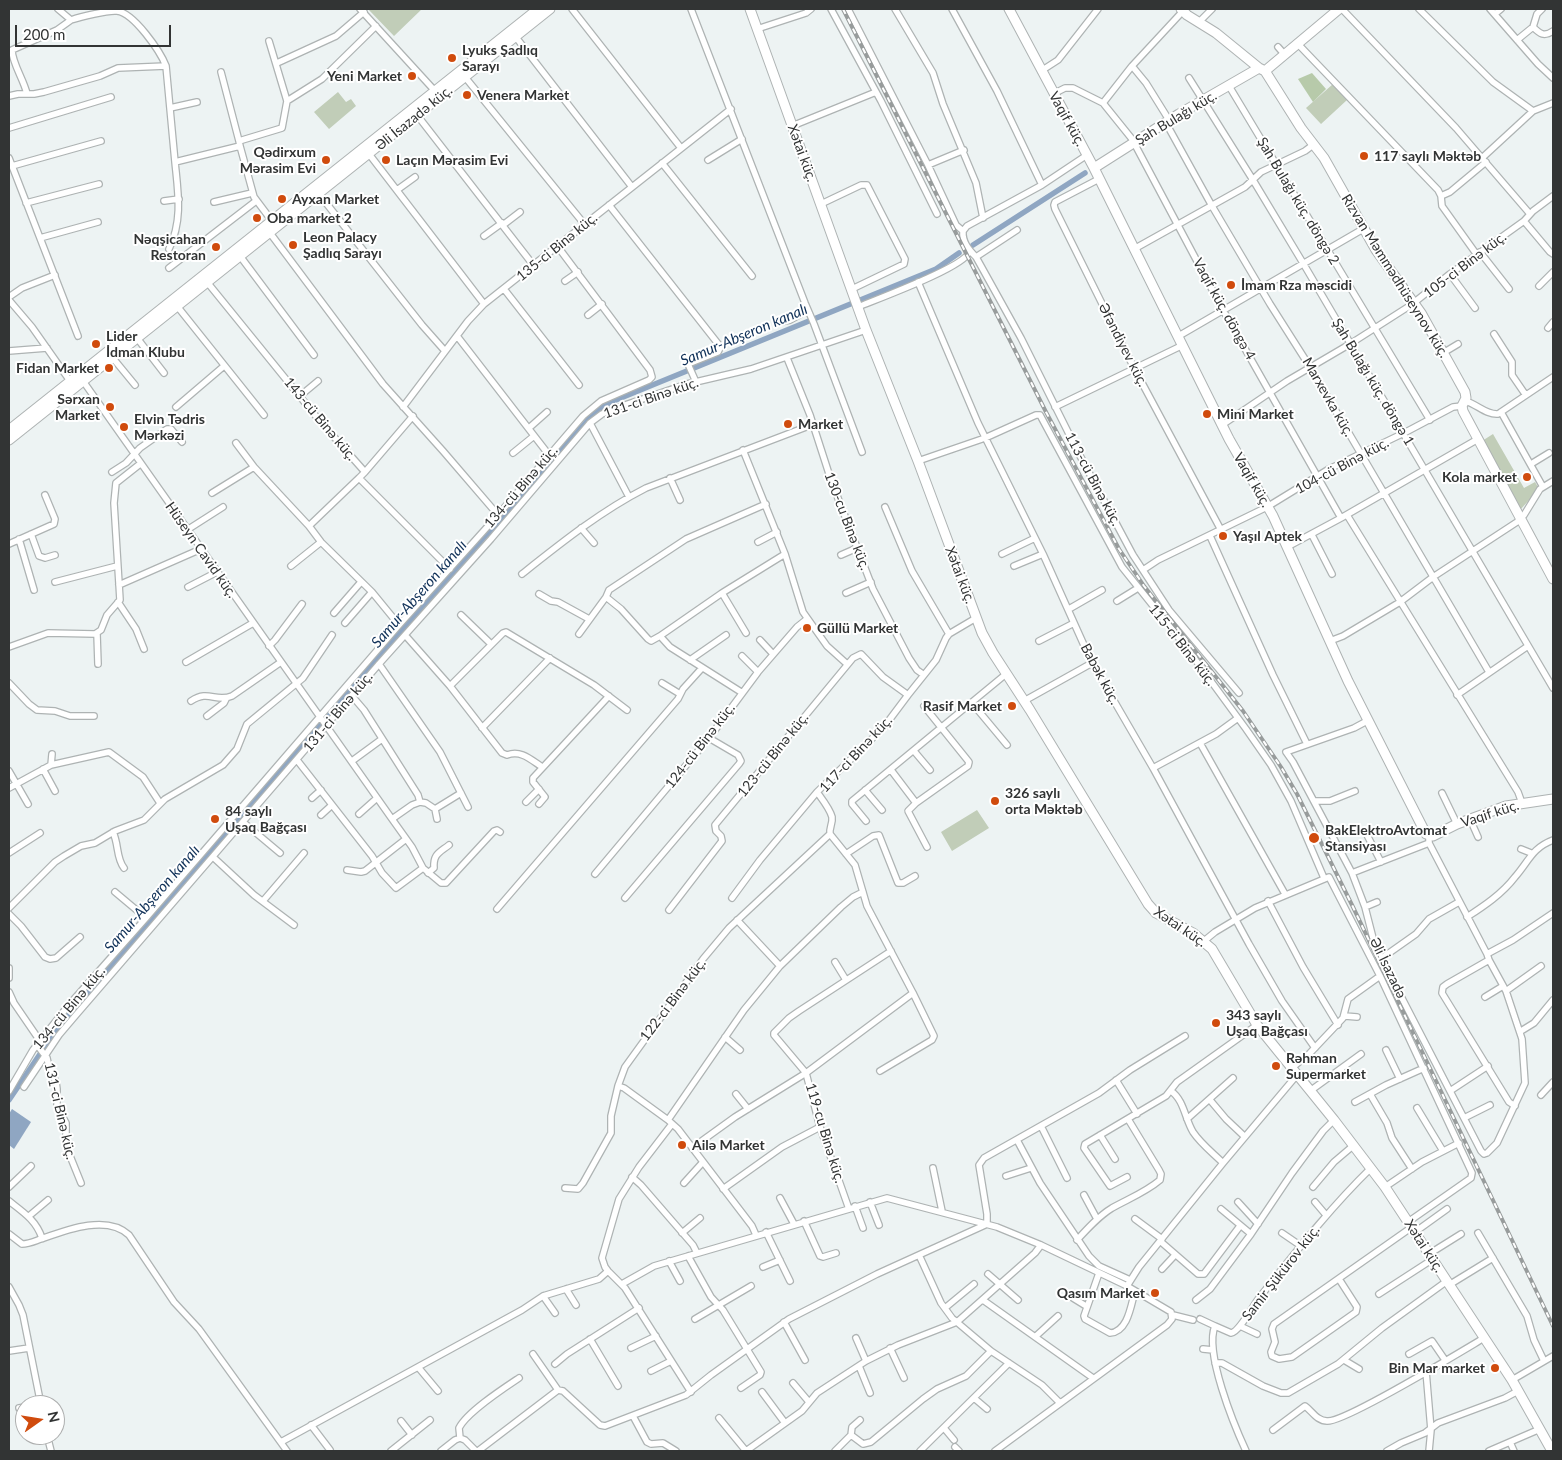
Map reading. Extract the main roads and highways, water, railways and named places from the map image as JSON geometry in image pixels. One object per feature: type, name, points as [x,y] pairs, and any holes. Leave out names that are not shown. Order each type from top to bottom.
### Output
[{"type":"water","points":[[12,1109],[31,1122],[14,1149],[9,1145],[9,1114]]},
{"type":"waterway","name":"Samur-Abşeron kanalı","points":[[973,245],[1085,173]]},
{"type":"waterway","name":"Samur-Abşeron kanalı","points":[[9,1100],[61,1023],[396,637],[596,411],[611,402],[936,269],[959,253]]},
{"type":"waterway","points":[[1094,1267],[1126,1281]]},
{"type":"railway","points":[[843,9],[1046,412],[1119,549],[1144,586],[1243,711],[1297,794],[1553,1326]]},
{"type":"place","name":"Lyuks Şadlıq Sarayı","points":[[452,58]]},
{"type":"place","name":"Yeni Market","points":[[412,76]]},
{"type":"place","name":"Venera Market","points":[[467,95]]},
{"type":"place","name":"117 saylı Məktəb","points":[[1364,156]]},
{"type":"place","name":"Qədirxum Mərasim Evi","points":[[326,160]]},
{"type":"place","name":"Laçın Mərasim Evi","points":[[386,160]]},
{"type":"place","name":"Ayxan Market","points":[[282,199]]},
{"type":"place","name":"Oba market 2","points":[[257,218]]},
{"type":"place","name":"Leon Palaсу Şadlıq Sarayı","points":[[293,245]]},
{"type":"place","name":"Nəqşicahan Restoran","points":[[216,247]]},
{"type":"place","name":"İmam Rza məscidi","points":[[1231,285]]},
{"type":"place","name":"Lider İdman Klubu","points":[[96,344]]},
{"type":"place","name":"Fidan Market","points":[[109,368]]},
{"type":"place","name":"Sərxan Market","points":[[110,407]]},
{"type":"place","name":"Mini Market","points":[[1207,414]]},
{"type":"place","name":"Market","points":[[788,424]]},
{"type":"place","name":"Elvin Tədris Mərkəzi","points":[[124,427]]},
{"type":"place","name":"Kola market","points":[[1527,477]]},
{"type":"place","name":"Yaşıl Aptek","points":[[1223,536]]},
{"type":"place","name":"Güllü Market","points":[[807,628]]},
{"type":"place","name":"Rasif Market","points":[[1012,706]]},
{"type":"place","name":"326 saylı orta Məktəb","points":[[995,801]]},
{"type":"place","name":"84 saylı Uşaq Bağçası","points":[[215,819]]},
{"type":"place","name":"BakElektroAvtomat Stansiyası","points":[[1314,838]]},
{"type":"place","name":"343 saylı Uşaq Bağçası","points":[[1216,1023]]},
{"type":"place","name":"Rəhman Supermarket","points":[[1276,1066]]},
{"type":"place","name":"Ailә Market","points":[[682,1145]]},
{"type":"place","name":"Qasım Market","points":[[1155,1293]]},
{"type":"place","name":"Bin Mar market","points":[[1495,1368]]}]
